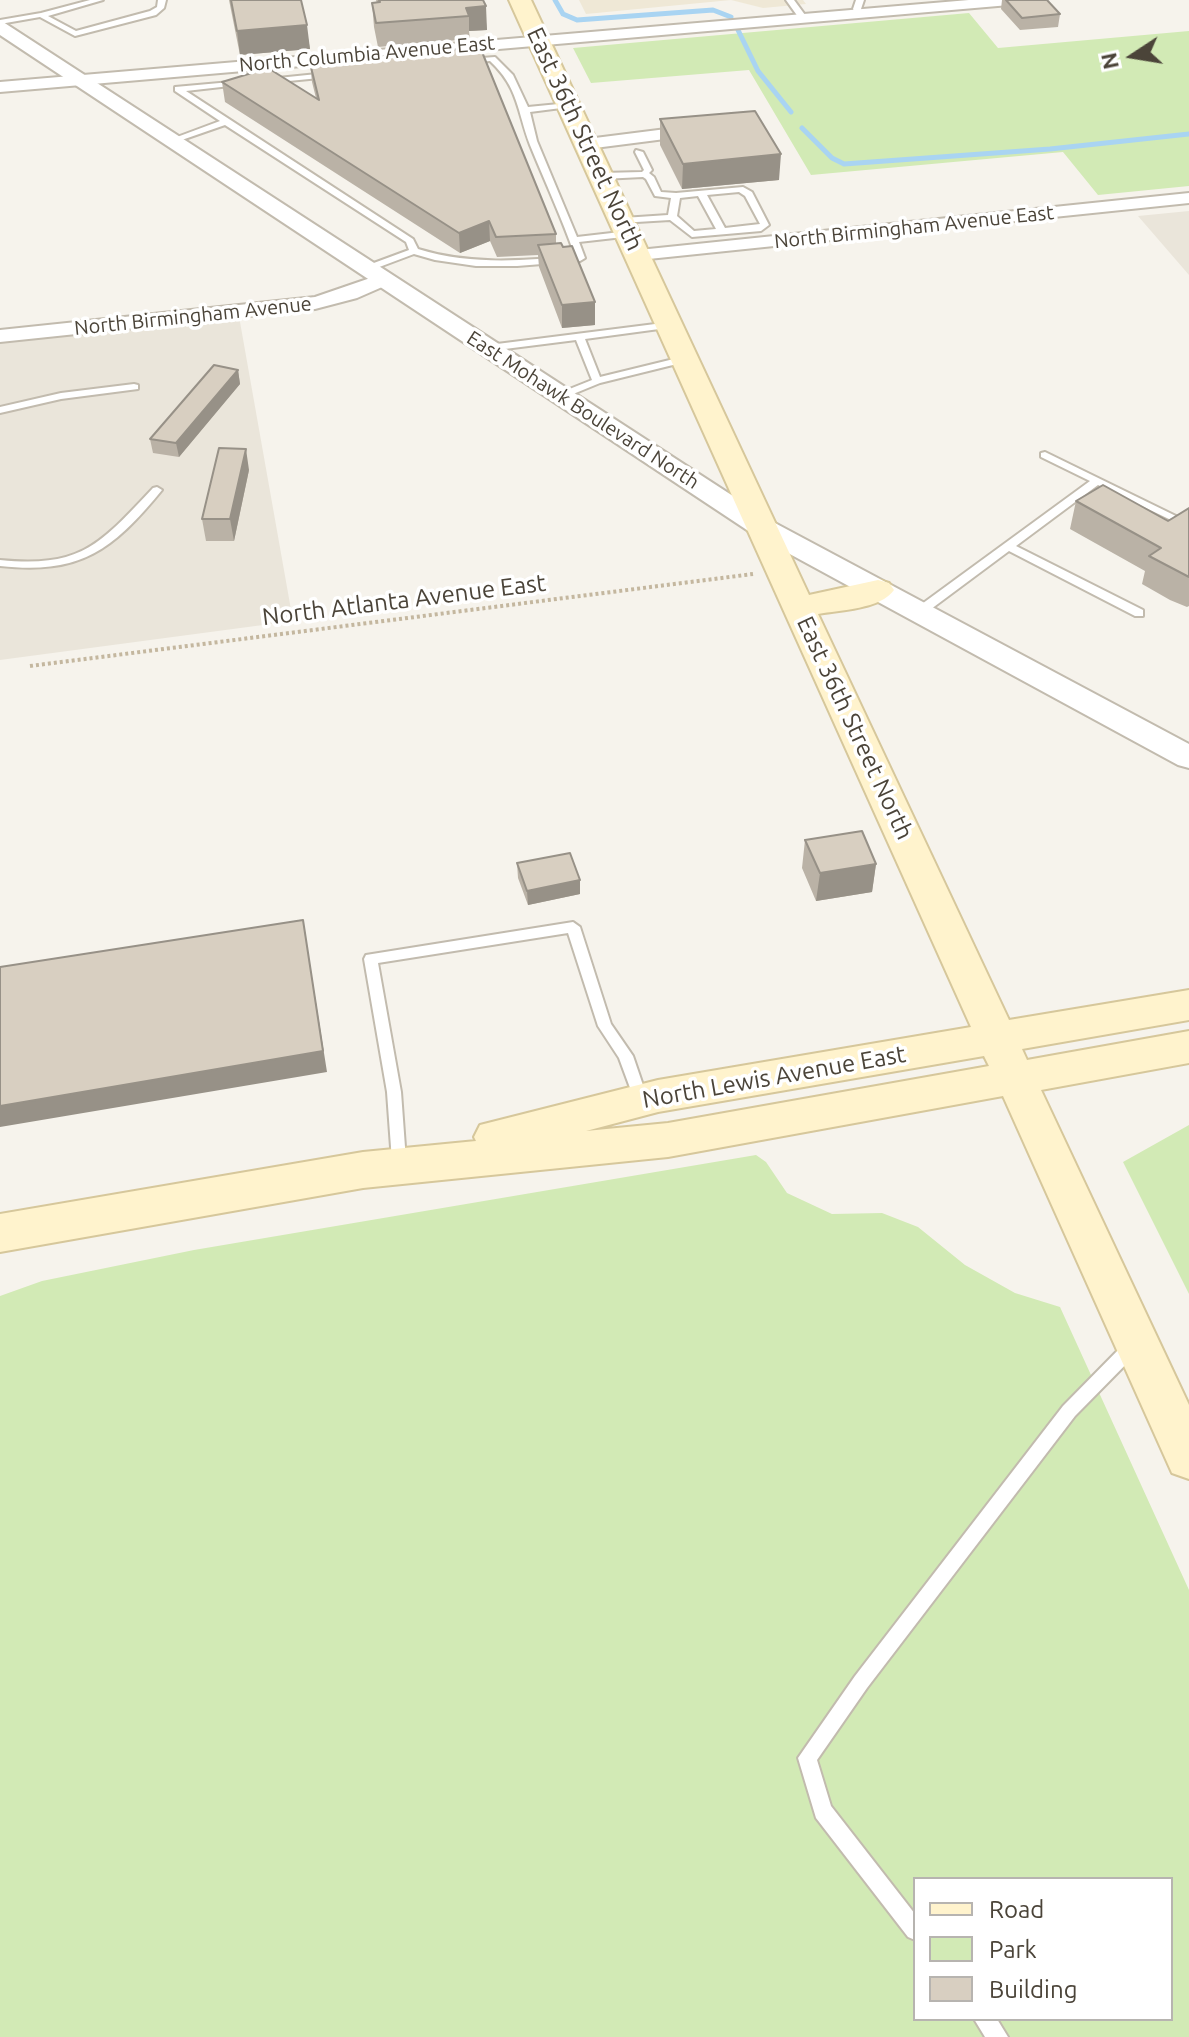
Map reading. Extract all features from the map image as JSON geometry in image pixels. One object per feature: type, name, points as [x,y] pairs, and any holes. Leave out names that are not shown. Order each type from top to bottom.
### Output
[{"type":"main road","name":"East 36th Street North","points":[[520,0],[1189,1457]]},
{"type":"main road","points":[[799,607],[878,590]]},
{"type":"main road","name":"North Lewis Avenue East","points":[[0,1233],[381,1166],[641,1100],[1189,1005]]},
{"type":"main road","name":"North Lewis Avenue East","points":[[381,1166],[668,1140],[1189,1047]]},
{"type":"street","name":"North Columbia Avenue East","points":[[0,87],[804,19],[860,7],[1021,0]]},
{"type":"street","name":"East Mohawk Boulevard North","points":[[0,24],[374,274],[763,528],[1189,757]]},
{"type":"street","points":[[587,144],[719,128]]},
{"type":"street","name":"North Birmingham Avenue East","points":[[630,237],[731,236],[1189,198]]},
{"type":"street","name":"North Birmingham Avenue","points":[[0,336],[315,303],[350,294],[374,274]]},
{"type":"lane","points":[[0,24],[99,0]]},
{"type":"lane","points":[[41,15],[75,34],[153,13],[160,8],[162,0]]},
{"type":"lane","points":[[790,0],[804,19]]},
{"type":"lane","points":[[324,58],[327,75]]},
{"type":"lane","points":[[245,83],[178,89],[410,241],[414,251],[436,259],[492,266],[580,258],[509,75],[492,59],[462,62]]},
{"type":"lane","points":[[258,81],[342,73]]},
{"type":"lane","points":[[525,110],[569,105]]},
{"type":"lane","points":[[173,140],[226,122]]},
{"type":"lane","points":[[639,152],[648,170],[644,174]]},
{"type":"lane","points":[[602,176],[644,174],[650,177],[658,194],[676,196],[732,189],[749,194],[765,226],[731,236],[692,234],[672,217]]},
{"type":"lane","points":[[701,193],[731,236]]},
{"type":"lane","points":[[672,217],[676,196]]},
{"type":"lane","points":[[574,240],[630,237],[672,217]]},
{"type":"lane","points":[[374,274],[414,251]]},
{"type":"lane","points":[[489,348],[671,325]]},
{"type":"lane","points":[[623,331],[629,345]]},
{"type":"lane","points":[[579,337],[597,381]]},
{"type":"lane","points":[[633,357],[639,371]]},
{"type":"lane","points":[[561,396],[597,381],[686,359]]},
{"type":"lane","points":[[0,410],[61,396],[134,387]]},
{"type":"lane","points":[[1045,455],[1175,518]]},
{"type":"lane","points":[[919,612],[1098,480]]},
{"type":"lane","points":[[0,563],[33,568],[62,565],[107,543],[157,490]]},
{"type":"lane","points":[[1008,546],[1139,613]]},
{"type":"lane","points":[[381,1166],[394,1092],[371,959],[573,927],[605,1026],[626,1056],[641,1100]]},
{"type":"lane","points":[[913,1927],[823,1811],[807,1758],[861,1682],[1069,1411],[1137,1343]]},
{"type":"lane","points":[[986,2021],[998,2037]]},
{"type":"path","name":"North Atlanta Avenue East","points":[[30,666],[782,571]]},
{"type":"shaded area","points":[[579,0],[731,0],[586,14]]},
{"type":"shaded area","points":[[731,0],[803,0],[806,4],[763,8]]},
{"type":"shaded area","points":[[1189,211],[1189,275],[1138,216]]},
{"type":"shaded area","points":[[237,305],[293,621],[0,660],[0,331]]},
{"type":"green space","points":[[969,13],[998,48],[1189,31],[1189,186],[1098,195],[1063,152],[811,175],[749,70],[591,83],[573,48]]},
{"type":"green space","points":[[1189,1125],[1189,1294],[1123,1162]]},
{"type":"green space","points":[[756,1155],[766,1162],[787,1193],[832,1214],[882,1213],[918,1227],[965,1265],[1015,1293],[1060,1307],[1189,1590],[1189,2037],[0,2037],[0,1296],[42,1281],[194,1250]]},
{"type":"building","points":[[231,0],[301,0],[307,25],[237,31]]},
{"type":"building","points":[[379,0],[483,0],[486,6],[466,8],[469,16],[376,23],[372,3]]},
{"type":"building","points":[[1006,0],[1047,0],[1060,14],[1022,18]]},
{"type":"building","points":[[480,47],[556,234],[496,237],[489,221],[459,233],[222,82],[268,68],[319,100],[310,63]]},
{"type":"building","points":[[755,111],[781,154],[683,164],[660,119]]},
{"type":"building","points":[[561,243],[563,247],[572,246],[595,302],[562,305],[538,245]]},
{"type":"building","points":[[214,365],[238,370],[176,443],[150,439]]},
{"type":"building","points":[[219,448],[246,449],[230,519],[202,519]]},
{"type":"building","points":[[1103,485],[1168,521],[1189,508],[1189,577],[1149,556],[1161,548],[1076,501]]},
{"type":"building","points":[[862,831],[876,864],[820,873],[805,840]]},
{"type":"building","points":[[570,853],[580,880],[527,891],[517,863]]},
{"type":"building","points":[[303,920],[323,1051],[0,1106],[0,967]]},
{"type":"waterway","points":[[555,0],[563,14],[577,20],[713,10],[731,17]]},
{"type":"waterway","points":[[738,30],[758,71],[791,112]]},
{"type":"waterway","points":[[802,128],[832,158],[844,164],[1050,149],[1189,134]]}]
